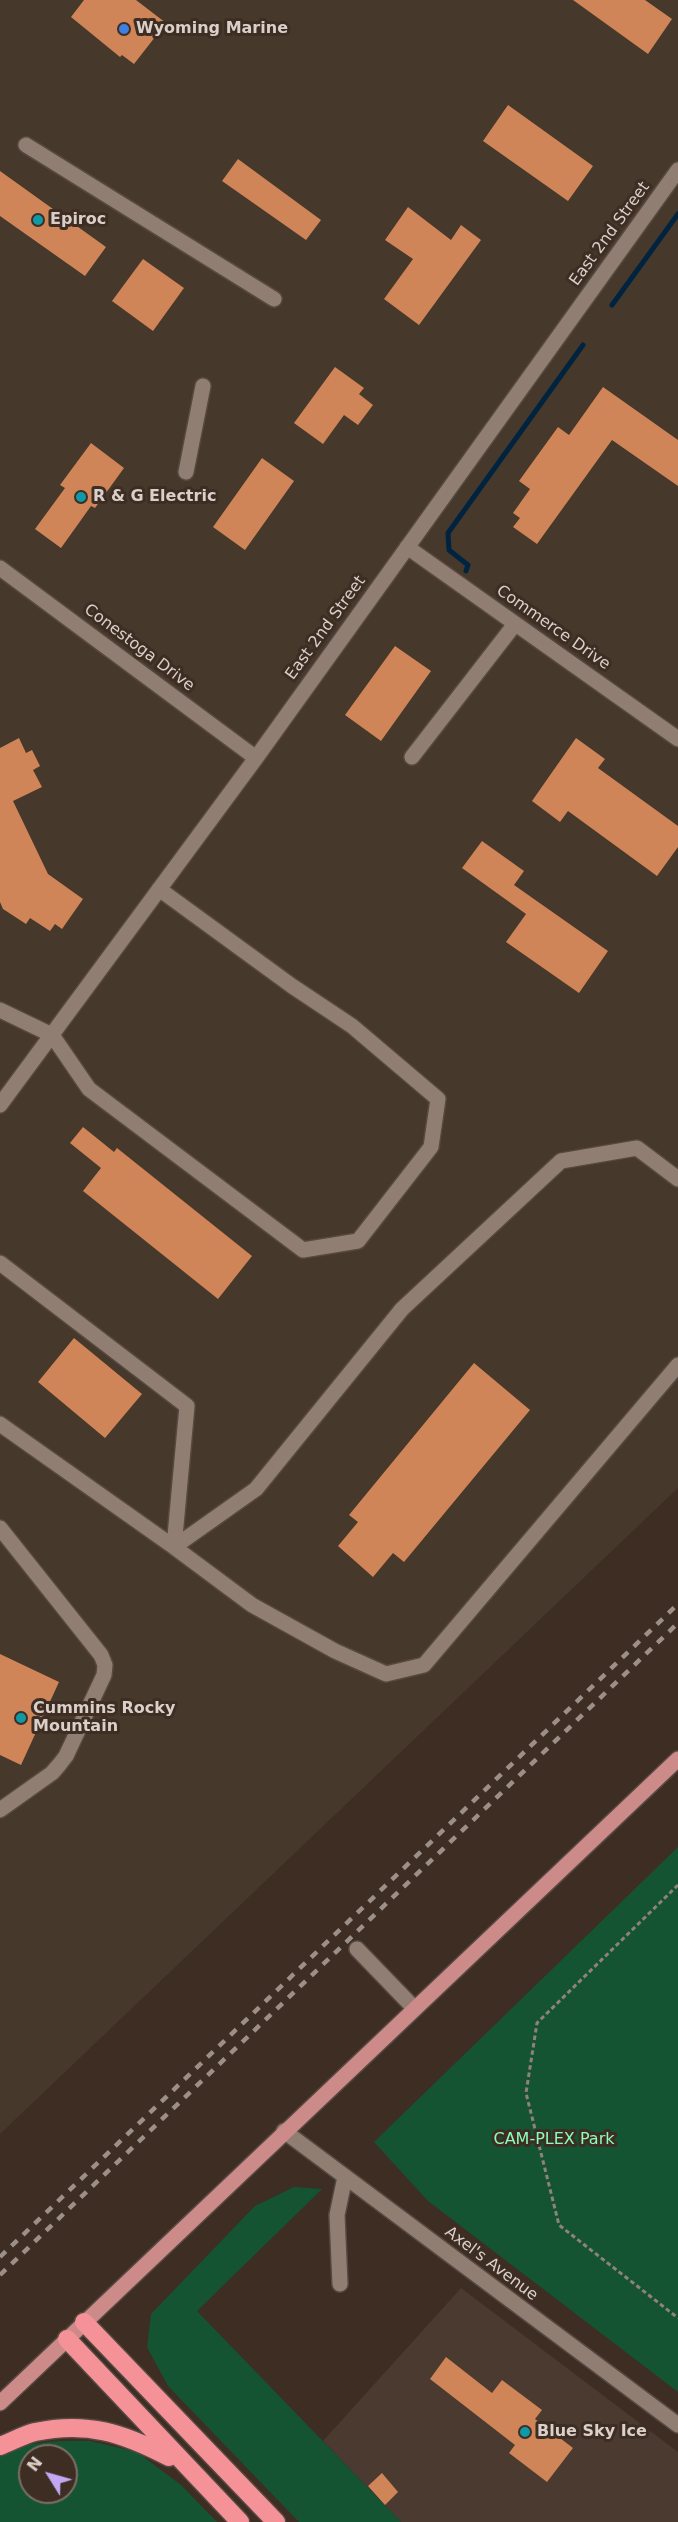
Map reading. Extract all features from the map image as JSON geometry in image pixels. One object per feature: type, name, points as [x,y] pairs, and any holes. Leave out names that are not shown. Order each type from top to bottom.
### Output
[{"type":"highway","points":[[84,2322],[276,2522]]},
{"type":"highway","points":[[66,2339],[240,2522]]},
{"type":"highway","points":[[0,2446],[34,2433],[87,2427],[135,2439],[184,2465]]},
{"type":"main road","points":[[0,2403],[678,1759]]},
{"type":"street","points":[[26,145],[274,298]]},
{"type":"street","name":"East 2nd Street","points":[[0,1105],[256,758],[678,170]]},
{"type":"street","points":[[186,472],[203,386]]},
{"type":"street","name":"Commerce Drive","points":[[406,547],[678,739]]},
{"type":"street","name":"Conestoga Drive","points":[[0,568],[76,622],[256,758]]},
{"type":"street","points":[[412,757],[515,624]]},
{"type":"street","points":[[0,1010],[52,1035],[89,1089],[303,1250],[358,1241],[431,1147],[438,1099],[352,1026],[292,986],[159,889]]},
{"type":"street","points":[[174,1546],[256,1489],[402,1309],[561,1161],[637,1148],[678,1179]]},
{"type":"street","points":[[0,1263],[187,1406],[174,1546]]},
{"type":"street","points":[[0,1424],[174,1546],[252,1605],[335,1651],[386,1674],[424,1665],[678,1365]]},
{"type":"street","points":[[0,1528],[101,1655],[105,1665],[104,1675],[66,1756],[52,1773],[0,1810]]},
{"type":"street","points":[[357,1949],[414,2008]]},
{"type":"street","name":"Axel's Avenue","points":[[284,2131],[678,2425]]},
{"type":"street","points":[[340,2284],[337,2215],[345,2177]]},
{"type":"path","points":[[678,1885],[537,2023],[526,2093],[559,2225],[678,2318]]},
{"type":"shaded area","points":[[0,0],[678,0],[678,1488],[0,2134]]},
{"type":"shaded area","points":[[461,2288],[678,2452],[678,2522],[401,2522],[323,2441]]},
{"type":"green space","name":"CAM-PLEX Park","points":[[678,1847],[678,2392],[428,2201],[374,2142]]},
{"type":"green space","points":[[294,2187],[322,2189],[197,2311],[401,2522],[299,2522],[168,2386],[147,2347],[151,2314],[255,2206]]},
{"type":"green space","points":[[90,2441],[137,2452],[181,2485],[217,2522],[0,2522],[0,2456],[18,2448],[18,2504],[78,2504],[78,2444],[32,2444]]},
{"type":"building","name":"Wyoming Marine","points":[[84,0],[136,0],[166,23],[134,64],[122,55],[120,57],[71,17]]},
{"type":"building","points":[[573,0],[645,0],[672,19],[648,54]]},
{"type":"building","points":[[508,105],[593,166],[568,201],[483,141]]},
{"type":"building","points":[[238,159],[321,220],[306,240],[222,181]]},
{"type":"building","name":"Epiroc","points":[[0,171],[106,247],[85,276],[0,216]]},
{"type":"building","points":[[408,207],[451,240],[461,225],[481,240],[419,325],[384,299],[413,259],[385,240]]},
{"type":"building","points":[[143,259],[184,288],[153,331],[112,301]]},
{"type":"building","points":[[335,367],[364,388],[359,394],[373,405],[358,425],[344,415],[323,444],[294,423]]},
{"type":"building","points":[[603,387],[678,440],[678,486],[612,440],[537,544],[513,527],[520,518],[513,513],[530,489],[519,481],[558,427],[569,435]]},
{"type":"building","name":"R & G Electric","points":[[91,443],[124,468],[95,508],[91,506],[61,548],[35,529],[65,488],[60,485]]},
{"type":"building","points":[[262,458],[294,481],[245,550],[213,527]]},
{"type":"building","points":[[395,646],[431,671],[381,741],[345,715]]},
{"type":"building","points":[[19,738],[26,753],[32,750],[40,766],[33,770],[42,787],[13,801],[48,874],[83,899],[62,929],[55,924],[50,931],[30,918],[26,924],[3,909],[0,902],[0,748]]},
{"type":"building","points":[[576,738],[605,759],[598,768],[678,826],[678,847],[657,876],[568,811],[560,822],[532,801]]},
{"type":"building","points":[[482,841],[524,871],[514,885],[608,951],[579,993],[506,942],[526,914],[462,868]]},
{"type":"building","points":[[83,1127],[114,1152],[117,1148],[252,1256],[218,1299],[83,1191],[101,1168],[70,1143]]},
{"type":"building","points":[[74,1338],[142,1394],[105,1438],[38,1382]]},
{"type":"building","points":[[474,1363],[530,1410],[404,1562],[393,1553],[373,1577],[338,1546],[358,1522],[349,1515]]},
{"type":"building","name":"Cummins Rocky Mountain","points":[[0,1654],[59,1682],[21,1765],[0,1755]]},
{"type":"building","name":"Blue Sky Ice","points":[[446,2357],[492,2393],[502,2380],[542,2410],[535,2419],[573,2448],[547,2482],[509,2453],[515,2445],[430,2379]]},
{"type":"building","points":[[382,2473],[398,2492],[385,2505],[368,2486]]},
{"type":"waterway","points":[[612,305],[678,214]]},
{"type":"waterway","points":[[466,571],[468,565],[449,550],[448,533],[583,345]]},
{"type":"railway","points":[[0,2257],[678,1604]]},
{"type":"railway","points":[[0,2275],[678,1623]]},
{"type":"place","name":"Wyoming Marine","points":[[124,29]]},
{"type":"place","name":"Epiroc","points":[[38,220]]},
{"type":"place","name":"R & G Electric","points":[[81,497]]},
{"type":"place","name":"Cummins Rocky Mountain","points":[[21,1718]]},
{"type":"place","name":"Blue Sky Ice","points":[[525,2432]]}]
